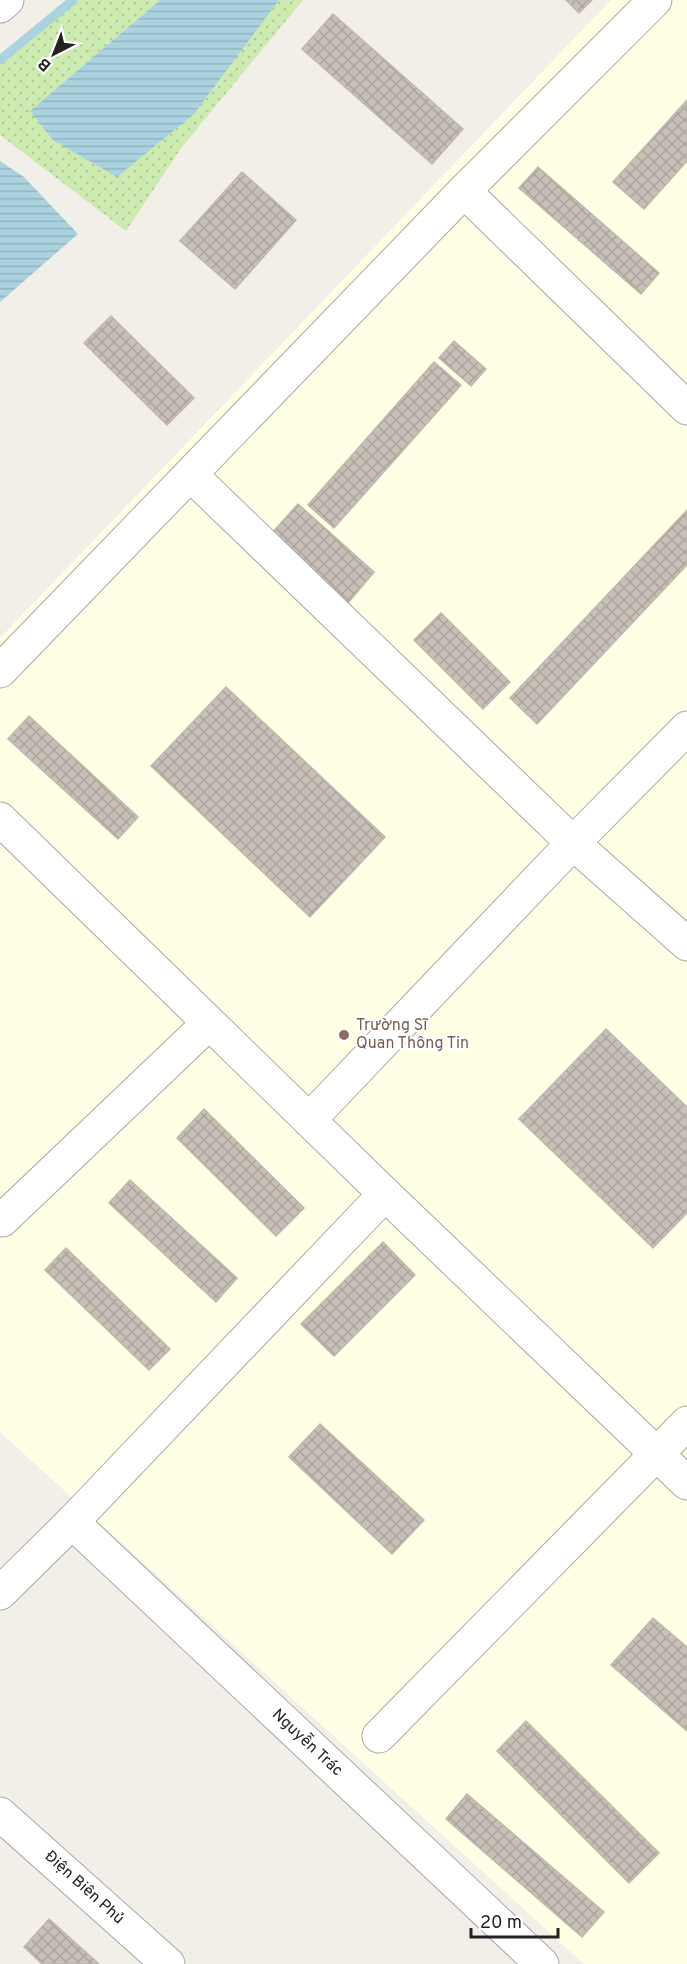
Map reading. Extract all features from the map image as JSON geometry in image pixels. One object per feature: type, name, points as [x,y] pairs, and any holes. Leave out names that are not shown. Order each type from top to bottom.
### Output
[{"type":"street","points":[[0,6],[7,0]]},
{"type":"street","points":[[0,670],[464,191],[655,0]]},
{"type":"street","points":[[464,191],[687,408]]},
{"type":"street","points":[[191,475],[573,843],[687,944]]},
{"type":"street","points":[[309,1120],[573,843],[687,728]]},
{"type":"street","points":[[0,819],[385,1194],[687,1483]]},
{"type":"street","points":[[0,1218],[2,1220],[209,1023]]},
{"type":"street","points":[[0,1593],[72,1522],[385,1194]]},
{"type":"street","points":[[379,1736],[687,1423]]},
{"type":"street","name":"Nguyễn Trác","points":[[72,1522],[542,1964]]},
{"type":"street","name":"Điện Biên Phủ","points":[[0,1814],[168,1964]]},
{"type":"shaded area","name":"Trường Sĩ Quan Thông Tin","points":[[611,0],[687,0],[687,1964],[584,1964],[0,1432],[0,638]]},
{"type":"green space","points":[[73,0],[160,0],[30,111],[265,17],[279,0],[303,0],[182,147],[126,231],[0,135],[0,60]]},
{"type":"water","points":[[160,0],[279,0],[194,114],[117,177],[53,140],[30,111]]},
{"type":"water","points":[[0,161],[24,177],[78,234],[0,302]]},
{"type":"building","points":[[566,0],[592,0],[579,13]]},
{"type":"building","points":[[333,14],[463,129],[432,164],[302,49]]},
{"type":"building","points":[[687,100],[687,161],[644,209],[613,182]]},
{"type":"building","points":[[538,167],[659,273],[641,294],[519,188]]},
{"type":"building","points":[[242,172],[296,220],[235,289],[180,241]]},
{"type":"building","points":[[111,316],[194,398],[167,425],[84,343]]},
{"type":"building","points":[[454,341],[486,369],[471,386],[439,358]]},
{"type":"building","points":[[434,362],[461,385],[334,528],[308,505]]},
{"type":"building","points":[[298,504],[374,572],[348,603],[271,534]]},
{"type":"building","points":[[687,510],[687,565],[537,724],[510,698]]},
{"type":"building","points":[[441,613],[510,682],[483,709],[414,640]]},
{"type":"building","points":[[226,687],[385,837],[310,917],[151,766]]},
{"type":"building","points":[[29,716],[138,817],[118,839],[8,739]]},
{"type":"building","points":[[606,1029],[687,1107],[687,1213],[653,1248],[519,1119]]},
{"type":"building","points":[[204,1109],[304,1208],[276,1236],[177,1138]]},
{"type":"building","points":[[130,1180],[237,1278],[216,1302],[109,1203]]},
{"type":"building","points":[[383,1242],[415,1275],[334,1356],[301,1324]]},
{"type":"building","points":[[66,1248],[170,1349],[149,1370],[45,1270]]},
{"type":"building","points":[[320,1424],[424,1520],[392,1554],[289,1457]]},
{"type":"building","points":[[653,1618],[687,1647],[687,1731],[611,1665]]},
{"type":"building","points":[[526,1721],[659,1853],[629,1883],[497,1751]]},
{"type":"building","points":[[467,1794],[604,1912],[582,1937],[446,1819]]},
{"type":"building","points":[[49,1919],[99,1964],[42,1964],[24,1947]]},
{"type":"waterway","points":[[0,60],[73,0]]},
{"type":"place","name":"Trường Sĩ Quan Thông Tin","points":[[344,1035]]}]
